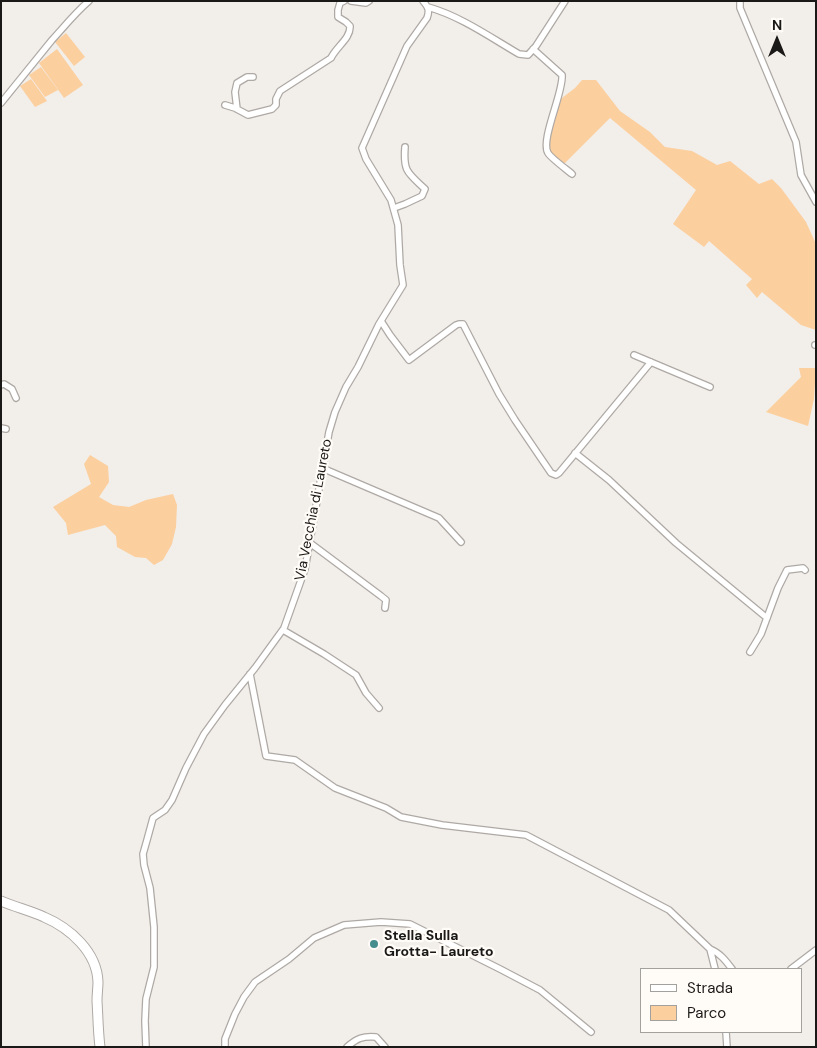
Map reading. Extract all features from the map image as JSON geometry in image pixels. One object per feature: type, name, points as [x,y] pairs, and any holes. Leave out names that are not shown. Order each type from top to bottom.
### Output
[{"type":"main road","points":[[1,901],[44,917],[63,928],[77,938],[88,952],[95,966],[98,981],[100,1047]]},
{"type":"street","points":[[1,103],[69,21],[90,1]]},
{"type":"street","points":[[225,105],[248,115],[272,109],[276,105],[276,99],[280,90],[331,58],[350,30],[350,26],[338,17],[340,3],[344,1]]},
{"type":"street","points":[[351,1],[366,3],[369,1]]},
{"type":"street","points":[[423,1],[428,7],[466,23],[519,54],[528,55],[565,1]]},
{"type":"street","points":[[740,1],[740,8],[796,142],[801,175],[816,202]]},
{"type":"street","name":"Via Vecchia di Laureto","points":[[146,1047],[144,1021],[146,999],[154,967],[154,927],[150,888],[144,865],[143,854],[146,840],[153,818],[166,810],[204,734],[283,630],[305,569],[329,432],[335,412],[381,321],[403,285],[398,225],[394,208],[366,159],[362,148],[407,46],[429,14],[428,7]]},
{"type":"street","points":[[533,49],[562,75],[546,146],[548,153],[572,174]]},
{"type":"street","points":[[237,109],[235,92],[237,83],[247,77],[253,77]]},
{"type":"street","points":[[394,208],[422,196],[425,189],[407,172],[404,161],[405,147]]},
{"type":"street","points":[[381,321],[409,360],[456,325],[463,324],[499,394],[515,420],[551,473],[556,475],[651,362]]},
{"type":"street","points":[[634,355],[710,387]]},
{"type":"street","points":[[1,385],[4,384],[12,389],[16,398]]},
{"type":"street","points":[[575,453],[609,480],[676,543],[767,618]]},
{"type":"street","points":[[323,468],[439,518],[461,542]]},
{"type":"street","points":[[310,544],[386,600],[385,608]]},
{"type":"street","points":[[750,652],[761,634],[778,588],[787,570],[803,568],[805,570]]},
{"type":"street","points":[[283,630],[356,675],[366,693],[379,708]]},
{"type":"street","points":[[250,674],[266,756],[295,760],[335,788],[386,808],[401,817],[442,825],[526,836],[669,910],[710,949],[714,950],[724,959],[731,968]]},
{"type":"street","points":[[225,1047],[235,1014],[255,982],[289,959],[314,938],[344,925],[381,922],[410,924],[500,969],[540,990],[591,1032]]},
{"type":"street","points":[[710,949],[715,968]]},
{"type":"street","points":[[792,968],[816,950]]},
{"type":"street","points":[[726,1033],[727,1047]]},
{"type":"street","points":[[347,1047],[354,1040],[365,1036],[376,1037],[385,1047]]},
{"type":"green space","points":[[66,33],[85,57],[74,66],[55,42]]},
{"type":"green space","points":[[57,49],[83,85],[64,98],[39,63]]},
{"type":"green space","points":[[41,67],[58,90],[45,97],[29,75]]},
{"type":"green space","points":[[31,79],[47,101],[35,107],[20,86]]},
{"type":"green space","points":[[582,80],[596,80],[620,111],[650,132],[665,147],[692,151],[717,165],[730,161],[759,184],[772,179],[781,188],[806,222],[816,244],[816,330],[801,325],[762,292],[757,298],[746,285],[752,279],[709,241],[704,247],[673,224],[696,190],[610,118],[564,164],[550,153],[548,146],[558,101]]},
{"type":"green space","points":[[799,368],[816,368],[814,399],[808,426],[766,412],[801,377]]},
{"type":"green space","points":[[90,455],[108,466],[109,482],[99,497],[113,505],[129,507],[146,500],[173,494],[177,505],[176,527],[172,544],[163,560],[154,565],[146,558],[135,557],[117,547],[116,536],[105,525],[68,535],[66,523],[53,507],[91,484],[84,464]]},
{"type":"place","name":"Stella Sulla Grotta- Laureto","points":[[374,944]]}]
